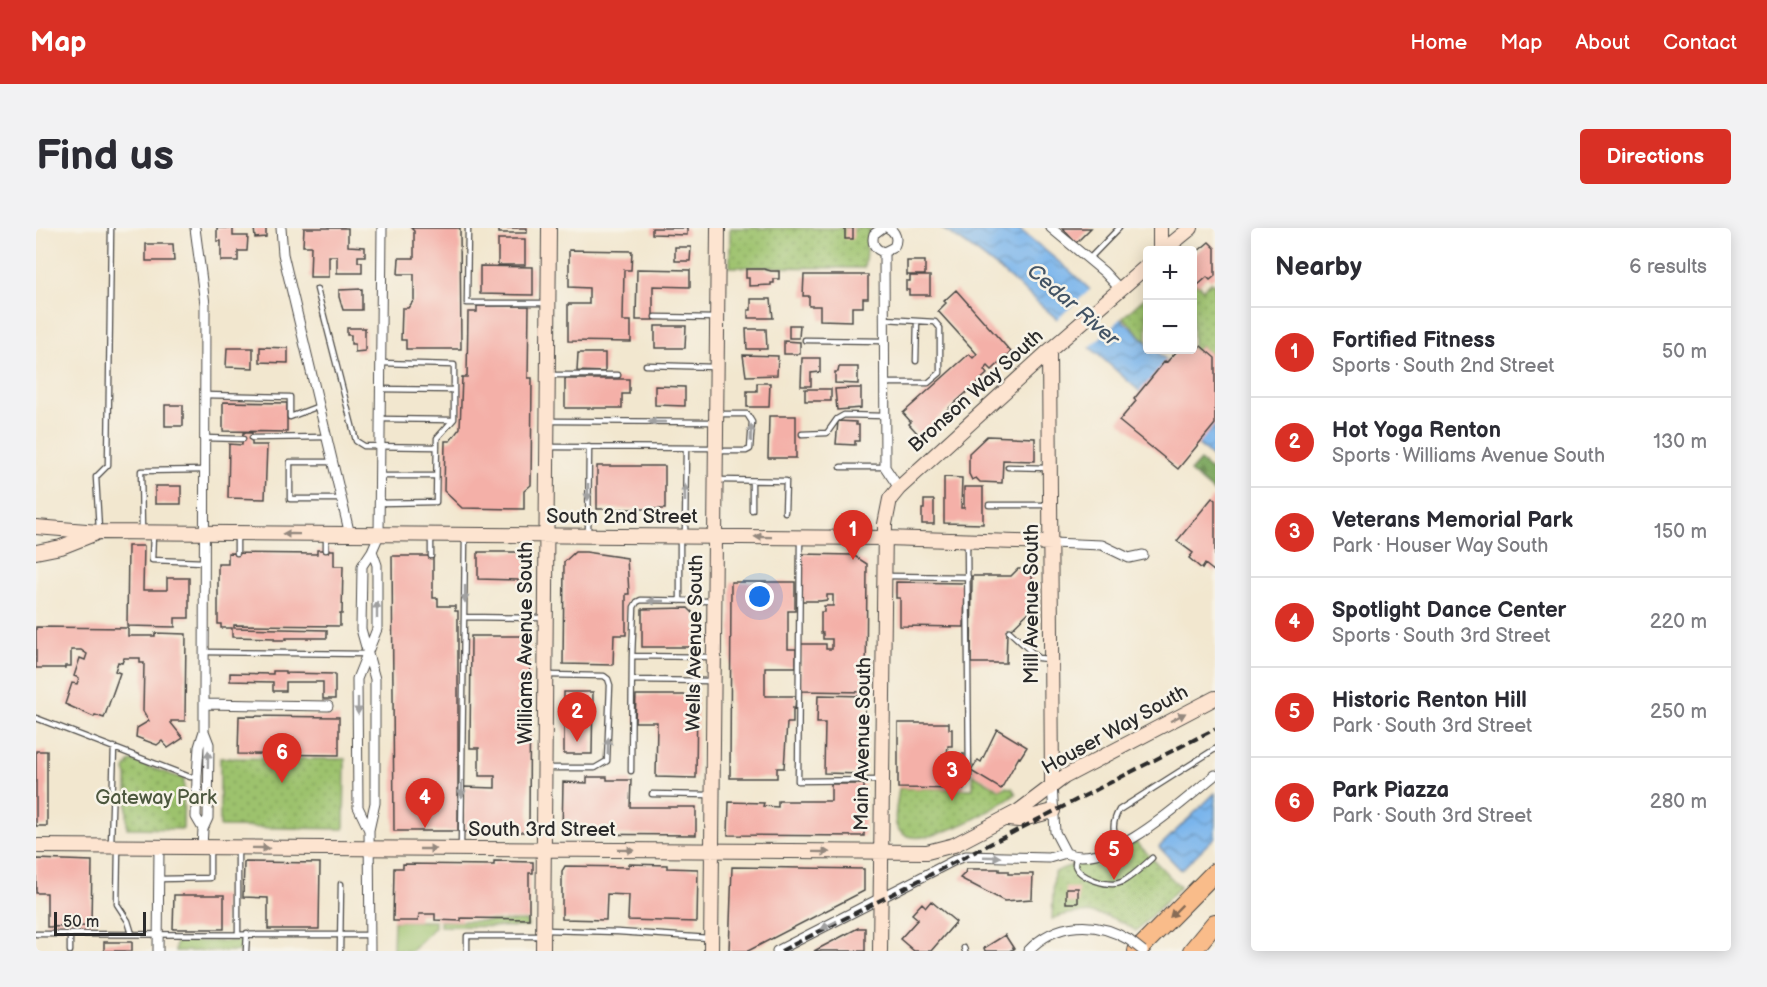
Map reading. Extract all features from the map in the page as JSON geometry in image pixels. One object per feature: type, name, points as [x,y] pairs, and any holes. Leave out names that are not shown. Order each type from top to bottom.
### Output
[{"type":"highway","points":[[1133,945],[1215,872]]},
{"type":"highway","points":[[1192,951],[1214,925]]},
{"type":"main road","name":"Williams Avenue South","points":[[543,951],[549,228]]},
{"type":"main road","name":"Wells Avenue South","points":[[711,945],[718,228]]},
{"type":"main road","points":[[1160,228],[1162,246]]},
{"type":"main road","points":[[1167,246],[1191,228]]},
{"type":"main road","name":"Bronson Way South","points":[[885,538],[886,512],[899,488],[1050,350],[1143,269]]},
{"type":"main road","name":"Mill Avenue South","points":[[1050,350],[1052,784]]},
{"type":"main road","name":"South 2nd Street","points":[[36,527],[99,532],[885,538],[1051,543]]},
{"type":"main road","name":"South 2nd Street","points":[[36,552],[61,547],[99,532]]},
{"type":"main road","name":"Main Avenue South","points":[[880,951],[885,538]]},
{"type":"main road","name":"Houser Way South","points":[[940,850],[1019,811],[1052,784],[1215,698]]},
{"type":"main road","points":[[1004,819],[1019,820],[1053,811]]},
{"type":"main road","name":"South 3rd Street","points":[[36,846],[881,852],[940,850]]},
{"type":"street","points":[[195,228],[205,304],[204,731],[199,747],[196,776],[196,818],[202,829],[206,847]]},
{"type":"street","points":[[280,228],[283,254],[350,535]]},
{"type":"street","points":[[370,951],[369,830],[375,803],[375,680],[361,629],[362,566],[379,535],[382,228]]},
{"type":"street","points":[[882,228],[874,234],[873,242],[877,249],[884,252],[894,247],[897,240],[894,232],[888,228]]},
{"type":"street","points":[[1051,228],[1089,259],[1120,289]]},
{"type":"street","points":[[884,252],[885,467],[899,488]]},
{"type":"street","name":"South 2nd Street","points":[[1051,543],[1102,545],[1129,558],[1143,555]]},
{"type":"street","points":[[369,830],[358,807],[357,680],[377,629],[377,565],[372,551]]},
{"type":"street","points":[[204,704],[328,706]]},
{"type":"street","points":[[202,829],[208,818],[209,744],[204,731]]},
{"type":"street","points":[[777,951],[788,948],[880,898],[966,856],[1049,858],[1101,852],[1119,846],[1148,829],[1215,775]]},
{"type":"street","name":"Mill Avenue South","points":[[1052,784],[1055,832],[1071,854]]},
{"type":"street","points":[[158,951],[159,847]]},
{"type":"street","points":[[1028,951],[1051,933],[1078,926],[1104,928],[1143,951]]},
{"type":"lane","points":[[99,532],[96,477],[108,465],[111,228]]},
{"type":"lane","points":[[468,228],[467,303],[548,303]]},
{"type":"lane","points":[[1089,259],[1119,228]]},
{"type":"lane","points":[[1155,228],[1160,228]]},
{"type":"lane","points":[[317,289],[354,437],[358,443],[364,446],[380,447],[437,447]]},
{"type":"lane","points":[[656,317],[717,318]]},
{"type":"lane","points":[[884,319],[935,321],[940,328],[940,373],[928,383],[885,383]]},
{"type":"lane","points":[[916,321],[916,361]]},
{"type":"lane","points":[[805,340],[885,342]]},
{"type":"lane","points":[[379,503],[436,502],[437,438],[453,420],[454,390],[454,365],[381,363]]},
{"type":"lane","points":[[646,365],[717,367]]},
{"type":"lane","points":[[548,375],[618,375]]},
{"type":"lane","points":[[380,389],[454,390]]},
{"type":"lane","points":[[204,395],[290,397],[290,417],[319,406]]},
{"type":"lane","points":[[547,447],[746,451],[750,449],[752,422],[747,414],[716,418],[548,421]]},
{"type":"lane","points":[[802,434],[827,433],[837,419],[844,416],[885,416]]},
{"type":"lane","points":[[380,419],[453,420]]},
{"type":"lane","points":[[252,438],[327,437]]},
{"type":"lane","points":[[204,438],[243,438]]},
{"type":"lane","points":[[588,536],[589,447]]},
{"type":"lane","points":[[680,601],[686,448]]},
{"type":"lane","points":[[333,462],[290,462],[290,499],[341,499]]},
{"type":"lane","points":[[841,467],[885,467]]},
{"type":"lane","points":[[1008,467],[1050,468]]},
{"type":"lane","points":[[204,470],[141,471],[152,560],[204,562]]},
{"type":"lane","points":[[379,476],[436,476]]},
{"type":"lane","points":[[716,480],[786,481],[785,512]]},
{"type":"lane","points":[[752,481],[752,510]]},
{"type":"lane","points":[[988,505],[1050,505]]},
{"type":"lane","points":[[237,533],[237,554]]},
{"type":"lane","points":[[326,534],[326,550]]},
{"type":"lane","points":[[431,536],[431,556]]},
{"type":"lane","points":[[461,849],[465,536]]},
{"type":"lane","points":[[801,538],[798,781],[882,780]]},
{"type":"lane","points":[[967,540],[969,779]]},
{"type":"lane","points":[[884,576],[968,577]]},
{"type":"lane","points":[[631,771],[634,607],[641,600],[715,601]]},
{"type":"lane","points":[[465,617],[546,618]]},
{"type":"lane","points":[[1009,632],[1038,658],[1052,659]]},
{"type":"lane","points":[[204,652],[368,654]]},
{"type":"lane","points":[[632,656],[714,657]]},
{"type":"lane","points":[[545,768],[595,768],[607,761],[610,685],[604,676],[546,675]]},
{"type":"lane","points":[[632,680],[714,681]]},
{"type":"lane","points":[[36,718],[190,777],[196,776]]},
{"type":"lane","points":[[114,747],[114,846],[117,904],[128,921],[132,934]]},
{"type":"lane","points":[[1119,846],[1114,834],[1113,820],[1119,810],[1215,749]]},
{"type":"lane","points":[[652,794],[712,795]]},
{"type":"lane","points":[[158,879],[210,878],[206,847]]},
{"type":"lane","points":[[238,847],[238,933]]},
{"type":"lane","points":[[1071,854],[1078,871],[1089,878],[1113,885],[1122,882],[1152,858]]},
{"type":"lane","points":[[340,951],[341,884]]},
{"type":"lane","points":[[467,951],[466,936],[544,933],[618,932],[711,945]]},
{"type":"lane","points":[[246,951],[247,933]]},
{"type":"lane","points":[[36,934],[370,934]]},
{"type":"lane","points":[[70,934],[70,951]]},
{"type":"green space","points":[[730,228],[871,228],[864,268],[730,267]]},
{"type":"green space","points":[[1197,282],[1203,289],[1211,282],[1215,286],[1215,358],[1201,346],[1197,350]]},
{"type":"green space","points":[[1143,300],[1143,338],[1123,317]]},
{"type":"green space","points":[[1200,461],[1215,473],[1215,493],[1190,472]]},
{"type":"green space","points":[[220,758],[345,759],[344,829],[220,827]]},
{"type":"green space","name":"Gateway Park","points":[[132,761],[184,779],[183,829],[127,828],[125,770]]},
{"type":"green space","points":[[973,774],[1000,790],[1005,787],[1012,788],[1016,794],[976,818],[938,834],[921,837],[908,836],[898,829],[895,816],[899,788],[973,789]]},
{"type":"green space","points":[[1136,842],[1180,887],[1136,931],[1117,920],[1096,914],[1074,913],[1052,919],[1054,873],[1069,866],[1115,855]]},
{"type":"green space","points":[[394,921],[435,921],[435,927],[411,951],[393,950]]},
{"type":"green space","points":[[440,921],[527,921],[528,927],[440,926]]},
{"type":"green space","points":[[176,941],[243,941],[243,951],[175,951]]},
{"type":"water","name":"Cedar River","points":[[941,228],[1018,228],[1069,270],[1143,339],[1143,354],[1159,354],[1215,405],[1215,460],[1117,371],[972,248]]},
{"type":"water","points":[[1215,793],[1215,837],[1181,870],[1159,847]]},
{"type":"pier","points":[[1092,288],[1123,316],[1088,349],[1055,321]]},
{"type":"building","points":[[217,228],[233,228],[233,236],[248,236],[247,251],[238,251],[238,261],[221,261],[221,241],[217,241]]},
{"type":"building","points":[[254,228],[266,228],[266,237],[255,238]]},
{"type":"building","points":[[304,228],[348,228],[348,246],[365,247],[365,256],[358,256],[358,262],[362,262],[362,273],[337,273],[337,256],[329,256],[329,277],[310,277],[311,246],[303,246]]},
{"type":"building","points":[[411,228],[460,228],[461,349],[406,349],[406,340],[401,340],[402,308],[408,308],[414,300],[414,274],[398,274],[399,258],[414,258],[414,231]]},
{"type":"building","points":[[499,228],[527,228],[527,233],[499,233]]},
{"type":"building","points":[[652,228],[687,228],[687,235],[652,234]]},
{"type":"building","points":[[845,228],[853,228],[853,239],[845,239]]},
{"type":"building","points":[[1062,228],[1091,228],[1076,243]]},
{"type":"building","points":[[498,239],[525,239],[525,265],[498,265]]},
{"type":"building","points":[[1209,242],[1215,248],[1215,276],[1210,280],[1207,277],[1198,285],[1197,284],[1197,252]]},
{"type":"building","points":[[146,244],[173,244],[174,261],[146,261]]},
{"type":"building","points":[[675,247],[691,247],[690,261],[675,261]]},
{"type":"building","points":[[569,250],[632,251],[631,270],[624,270],[623,321],[631,321],[631,342],[568,341],[568,304],[589,304],[589,288],[569,287]]},
{"type":"building","points":[[907,261],[925,261],[925,275],[907,275]]},
{"type":"building","points":[[480,266],[533,267],[533,295],[480,294]]},
{"type":"building","points":[[637,269],[690,270],[690,287],[653,286],[653,320],[636,320]]},
{"type":"building","points":[[746,269],[779,271],[779,279],[774,279],[771,285],[749,286]]},
{"type":"building","points":[[804,275],[868,275],[868,298],[863,298],[863,307],[852,307],[852,321],[820,320],[820,306],[809,306],[809,296],[803,296]]},
{"type":"building","points":[[910,276],[930,276],[930,295],[909,295],[909,290],[906,290],[906,281],[910,281]]},
{"type":"building","points":[[362,289],[362,310],[343,310],[339,290]]},
{"type":"building","points":[[956,290],[1011,352],[992,370],[988,366],[984,370],[987,374],[919,435],[903,413],[969,354],[973,358],[977,354],[938,311],[946,303],[944,301]]},
{"type":"building","points":[[751,299],[771,299],[773,318],[748,318]]},
{"type":"building","points":[[477,306],[529,306],[528,378],[532,378],[531,485],[524,491],[524,509],[462,508],[444,491],[445,441],[450,441],[460,428],[462,377],[467,377],[468,312],[477,312]]},
{"type":"building","points":[[789,325],[800,325],[799,338],[789,338]]},
{"type":"building","points":[[655,326],[686,326],[685,348],[655,348]]},
{"type":"building","points":[[347,328],[365,328],[365,351],[355,352],[355,344],[351,344],[351,335],[347,335]]},
{"type":"building","points":[[746,329],[766,329],[767,349],[747,349]]},
{"type":"building","points":[[784,341],[800,342],[800,354],[784,354]]},
{"type":"building","points":[[1201,346],[1215,358],[1215,424],[1178,469],[1119,421],[1165,361],[1167,362],[1174,354],[1197,354]]},
{"type":"building","points":[[260,347],[288,348],[288,363],[260,362]]},
{"type":"building","points":[[227,348],[253,348],[253,368],[226,367]]},
{"type":"building","points":[[578,353],[605,353],[605,372],[577,371]]},
{"type":"building","points":[[743,355],[778,356],[777,375],[746,376]]},
{"type":"building","points":[[802,358],[820,358],[820,372],[811,373],[811,386],[801,386]]},
{"type":"building","points":[[839,367],[858,367],[858,384],[835,383],[835,372],[838,372]]},
{"type":"building","points":[[565,379],[629,379],[629,394],[622,394],[622,408],[565,408]]},
{"type":"building","points":[[757,383],[770,383],[769,407],[747,407],[747,391],[757,391]]},
{"type":"building","points":[[655,386],[685,387],[685,406],[655,405]]},
{"type":"building","points":[[861,388],[861,408],[837,410],[835,389]]},
{"type":"building","points":[[805,389],[831,389],[831,401],[805,401]]},
{"type":"building","points":[[223,402],[287,403],[287,432],[223,431]]},
{"type":"building","points":[[165,405],[183,405],[183,426],[165,426]]},
{"type":"building","points":[[769,416],[796,416],[796,458],[768,458]]},
{"type":"building","points":[[838,421],[856,422],[856,425],[859,425],[859,441],[855,441],[855,445],[836,444]]},
{"type":"building","points":[[243,433],[252,433],[252,445],[267,445],[265,499],[228,498],[229,444],[242,445]]},
{"type":"building","points":[[987,436],[1035,438],[1035,461],[1003,460],[1002,483],[980,482],[976,478],[972,480],[969,474],[969,453]]},
{"type":"building","points":[[597,466],[665,466],[665,509],[597,509]]},
{"type":"building","points":[[944,477],[962,478],[961,508],[964,508],[964,487],[983,487],[983,524],[944,523]]},
{"type":"building","points":[[155,486],[181,486],[181,504],[155,504]]},
{"type":"building","points":[[1212,498],[1215,500],[1215,572],[1205,564],[1202,569],[1189,558],[1193,553],[1177,541]]},
{"type":"building","points":[[924,500],[934,500],[934,524],[922,524]]},
{"type":"building","points":[[128,546],[144,546],[143,590],[167,590],[167,578],[189,578],[189,618],[175,618],[175,627],[127,626]]},
{"type":"building","points":[[317,550],[334,550],[334,566],[343,566],[340,626],[234,625],[234,628],[327,630],[327,638],[274,640],[274,638],[232,637],[232,628],[221,628],[221,624],[218,624],[218,564],[228,564],[228,553],[317,554]]},
{"type":"building","points":[[478,552],[530,552],[529,585],[518,585],[518,580],[478,579]]},
{"type":"building","points":[[575,552],[627,558],[629,594],[626,594],[626,635],[614,635],[613,665],[563,664],[564,562]]},
{"type":"building","points":[[802,554],[853,555],[867,564],[866,692],[801,691],[801,644],[826,644],[826,649],[832,649],[832,639],[823,639],[823,633],[821,633],[821,612],[824,612],[824,606],[833,606],[833,595],[827,595],[827,600],[801,601]]},
{"type":"building","points":[[392,556],[433,556],[433,598],[438,598],[438,606],[455,606],[455,611],[458,611],[458,831],[394,831]]},
{"type":"building","points":[[1018,569],[1032,569],[1032,609],[1007,633],[1006,663],[971,663],[972,576],[1011,576]]},
{"type":"building","points":[[731,582],[795,582],[795,611],[788,611],[788,649],[796,649],[796,667],[765,667],[765,696],[796,696],[793,723],[787,723],[784,768],[777,768],[777,778],[730,778]]},
{"type":"building","points":[[896,582],[965,583],[964,627],[900,626],[900,598],[896,598]]},
{"type":"building","points":[[688,608],[696,616],[696,647],[642,647],[642,609]]},
{"type":"building","points":[[36,627],[128,628],[128,636],[155,636],[155,633],[186,634],[185,721],[171,721],[183,738],[168,748],[162,741],[157,745],[136,737],[137,728],[149,721],[143,711],[144,663],[140,663],[140,658],[124,658],[122,663],[118,662],[115,671],[120,673],[104,718],[95,715],[94,717],[65,704],[72,683],[77,684],[79,678],[74,676],[80,658],[85,660],[87,654],[81,650],[71,650],[71,666],[36,668]]},
{"type":"building","points":[[471,636],[530,636],[529,832],[464,832],[464,787],[495,788],[495,776],[479,776],[479,748],[470,748]]},
{"type":"building","points":[[273,671],[335,674],[335,699],[323,699],[323,682],[286,682],[286,691],[273,691],[273,682],[230,681],[230,673],[273,674]]},
{"type":"building","points":[[564,692],[593,692],[592,754],[564,754]]},
{"type":"building","points":[[636,695],[697,695],[696,778],[656,777],[657,722],[635,722]]},
{"type":"building","points":[[818,695],[865,696],[864,774],[824,773],[825,723],[817,723]]},
{"type":"building","points":[[239,716],[339,717],[339,755],[238,754]]},
{"type":"building","points":[[898,723],[949,723],[949,729],[952,729],[952,746],[948,746],[947,754],[964,754],[964,789],[898,788]]},
{"type":"building","points":[[997,729],[1027,747],[1001,789],[971,771],[978,760],[981,762]]},
{"type":"building","points":[[36,751],[47,751],[47,826],[36,826]]},
{"type":"building","points":[[587,777],[631,780],[630,807],[696,807],[696,835],[562,834],[563,782],[587,783]]},
{"type":"building","points":[[831,784],[864,784],[864,836],[728,835],[729,802],[764,803],[763,806],[778,807],[778,801],[831,801]]},
{"type":"building","points":[[36,859],[92,861],[91,926],[47,927],[47,893],[36,893]]},
{"type":"building","points":[[494,861],[533,862],[533,873],[529,873],[529,919],[435,920],[435,914],[419,914],[418,921],[393,921],[394,868],[403,868],[403,864],[494,865]]},
{"type":"building","points":[[244,862],[320,863],[319,929],[268,929],[268,898],[243,897]]},
{"type":"building","points":[[629,864],[698,869],[697,922],[628,920],[629,895],[607,894],[606,920],[562,919],[562,871],[565,866],[629,867]]},
{"type":"building","points":[[732,867],[864,869],[864,891],[748,951],[729,951]]},
{"type":"building","points":[[966,869],[999,869],[999,871],[1008,871],[1008,874],[1033,874],[1032,899],[1004,901],[960,878]]},
{"type":"building","points":[[1066,888],[1078,888],[1078,903],[1066,903]]},
{"type":"building","points":[[174,895],[224,895],[224,929],[173,929]]},
{"type":"building","points":[[931,901],[956,922],[931,951],[914,951],[900,939],[918,919],[912,914],[922,903],[926,907]]},
{"type":"building","points":[[858,928],[865,928],[865,951],[814,951]]},
{"type":"building","points":[[1005,935],[1014,949],[985,951],[984,948]]},
{"type":"building","points":[[104,942],[132,942],[132,951],[104,951]]},
{"type":"railway","points":[[781,951],[1215,729]]},
{"type":"place","name":"Fortified Fitness","points":[[853,560]]},
{"type":"place","name":"Hot Yoga Renton","points":[[577,742]]},
{"type":"place","name":"Park Piazza","points":[[282,783]]},
{"type":"place","name":"Veterans Memorial Park","points":[[952,801]]},
{"type":"place","name":"Spotlight Dance Center","points":[[425,828]]},
{"type":"place","name":"Historic Renton Hill","points":[[1114,880]]}]
